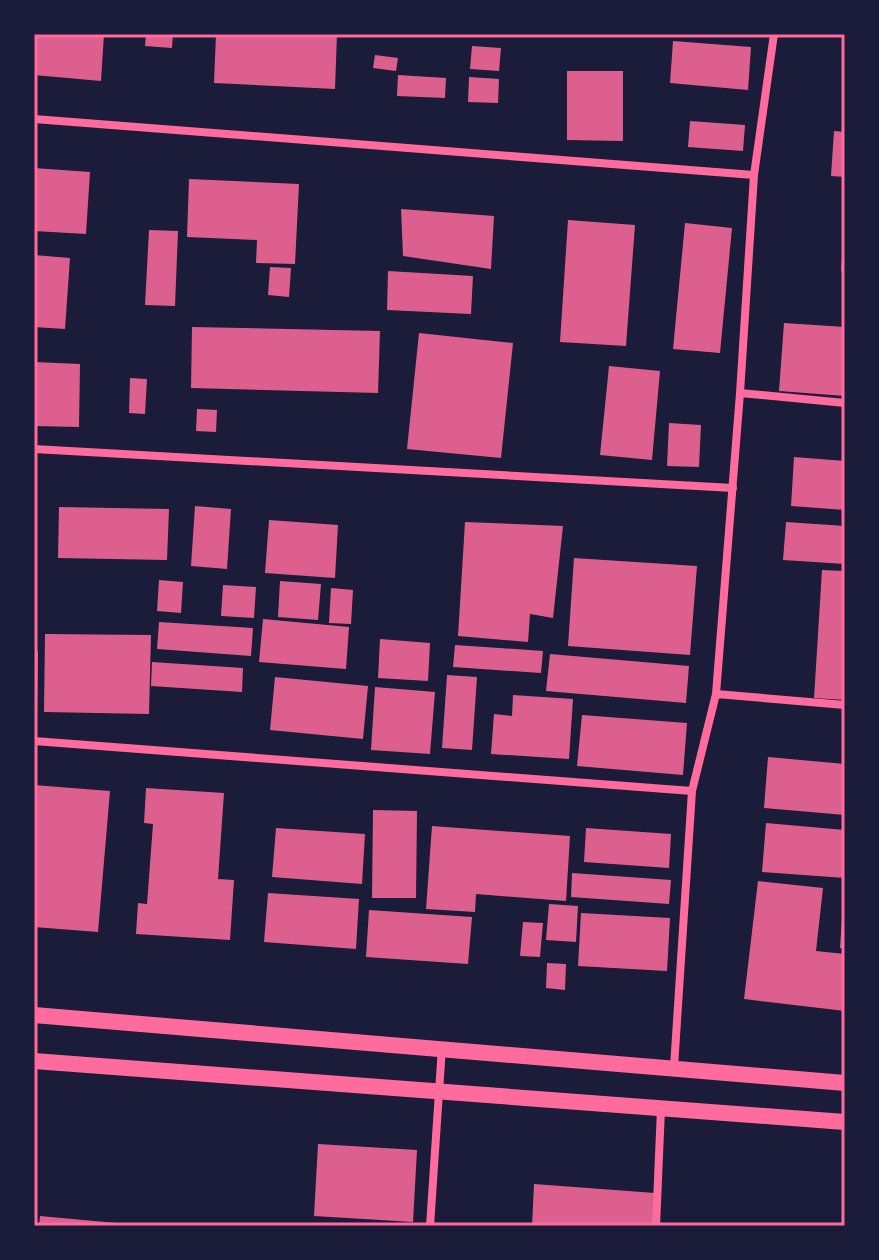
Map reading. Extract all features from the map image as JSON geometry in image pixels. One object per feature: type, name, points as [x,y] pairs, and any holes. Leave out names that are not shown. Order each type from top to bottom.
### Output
[{"type":"main road","points":[[34,1015],[845,1083]]},
{"type":"main road","points":[[34,1061],[845,1122]]},
{"type":"street","points":[[674,1067],[692,791],[716,694],[754,175],[774,34]]},
{"type":"street","points":[[34,119],[754,175]]},
{"type":"street","points":[[740,393],[845,403]]},
{"type":"street","points":[[34,449],[733,488]]},
{"type":"street","points":[[716,694],[845,705]]},
{"type":"street","points":[[34,741],[692,791]]},
{"type":"street","points":[[430,1226],[442,1047]]},
{"type":"street","points":[[656,1226],[661,1109]]},
{"type":"building","points":[[34,34],[104,34],[101,81],[34,75]]},
{"type":"building","points":[[146,34],[173,34],[172,48],[145,46]]},
{"type":"building","points":[[216,34],[337,34],[335,89],[214,83]]},
{"type":"building","points":[[673,41],[751,47],[748,90],[670,83]]},
{"type":"building","points":[[472,46],[501,48],[499,71],[470,69]]},
{"type":"building","points":[[375,55],[398,58],[396,71],[373,68]]},
{"type":"building","points":[[567,71],[623,71],[623,141],[567,140]]},
{"type":"building","points":[[398,75],[446,78],[445,98],[397,96]]},
{"type":"building","points":[[469,77],[499,79],[498,103],[468,102]]},
{"type":"building","points":[[690,121],[745,125],[743,151],[688,147]]},
{"type":"building","points":[[834,131],[845,132],[845,177],[831,176]]},
{"type":"building","points":[[34,168],[90,172],[86,234],[34,231]]},
{"type":"building","points":[[189,179],[299,184],[295,264],[256,263],[257,240],[187,237]]},
{"type":"building","points":[[401,209],[494,216],[491,269],[403,256]]},
{"type":"building","points":[[568,220],[635,225],[626,346],[560,342]]},
{"type":"building","points":[[685,223],[732,228],[720,353],[673,349]]},
{"type":"building","points":[[149,230],[178,231],[175,306],[145,305]]},
{"type":"building","points":[[843,247],[845,271],[841,271]]},
{"type":"building","points":[[34,255],[70,258],[65,329],[34,327]]},
{"type":"building","points":[[270,267],[291,268],[289,297],[268,295]]},
{"type":"building","points":[[388,271],[473,276],[471,314],[387,310]]},
{"type":"building","points":[[784,323],[845,327],[845,396],[779,391]]},
{"type":"building","points":[[192,327],[380,331],[378,393],[191,388]]},
{"type":"building","points":[[419,333],[513,343],[501,458],[407,449]]},
{"type":"building","points":[[34,362],[80,364],[79,427],[34,426]]},
{"type":"building","points":[[609,366],[660,371],[652,460],[600,455]]},
{"type":"building","points":[[130,378],[147,379],[145,414],[129,413]]},
{"type":"building","points":[[197,409],[217,410],[216,432],[196,431]]},
{"type":"building","points":[[669,423],[701,425],[699,467],[667,466]]},
{"type":"building","points":[[794,457],[845,461],[845,510],[791,506]]},
{"type":"building","points":[[195,506],[231,509],[227,569],[191,566]]},
{"type":"building","points":[[59,507],[169,509],[167,560],[58,558]]},
{"type":"building","points":[[269,520],[338,525],[335,578],[265,573]]},
{"type":"building","points":[[465,522],[563,526],[553,618],[530,614],[528,642],[458,636]]},
{"type":"building","points":[[786,522],[845,526],[845,564],[783,560]]},
{"type":"building","points":[[574,558],[697,566],[690,655],[568,646]]},
{"type":"building","points":[[822,570],[845,571],[845,700],[814,698]]},
{"type":"building","points":[[159,580],[183,582],[181,613],[157,611]]},
{"type":"building","points":[[280,581],[321,584],[318,620],[278,617]]},
{"type":"building","points":[[223,585],[256,587],[254,618],[221,616]]},
{"type":"building","points":[[331,588],[353,590],[351,624],[329,623]]},
{"type":"building","points":[[263,619],[349,627],[346,669],[259,662]]},
{"type":"building","points":[[159,622],[253,628],[251,656],[157,649]]},
{"type":"building","points":[[45,634],[151,635],[149,714],[44,712]]},
{"type":"building","points":[[380,639],[430,643],[428,681],[378,678]]},
{"type":"building","points":[[455,645],[543,651],[541,673],[453,667]]},
{"type":"building","points":[[34,651],[38,651],[37,717],[34,717]]},
{"type":"building","points":[[550,654],[689,666],[686,703],[546,691]]},
{"type":"building","points":[[152,662],[243,668],[242,692],[151,686]]},
{"type":"building","points":[[447,675],[477,677],[472,750],[442,748]]},
{"type":"building","points":[[275,677],[368,686],[363,739],[270,730]]},
{"type":"building","points":[[375,687],[435,692],[430,754],[371,750]]},
{"type":"building","points":[[513,695],[573,699],[569,759],[491,754],[494,714],[512,716]]},
{"type":"building","points":[[582,715],[687,723],[683,775],[577,766]]},
{"type":"building","points":[[768,757],[845,764],[845,815],[764,808]]},
{"type":"building","points":[[34,785],[110,791],[98,932],[34,927]]},
{"type":"building","points":[[146,788],[224,793],[218,879],[234,880],[230,940],[136,934],[138,903],[147,904],[153,824],[144,823]]},
{"type":"building","points":[[373,810],[417,811],[416,898],[372,898]]},
{"type":"building","points":[[766,823],[845,830],[845,878],[762,872]]},
{"type":"building","points":[[432,826],[570,836],[566,901],[476,894],[475,912],[426,909]]},
{"type":"building","points":[[276,828],[365,834],[362,884],[272,877]]},
{"type":"building","points":[[586,828],[671,834],[669,868],[584,862]]},
{"type":"building","points":[[572,873],[671,880],[669,904],[571,897]]},
{"type":"building","points":[[758,881],[823,888],[816,951],[845,954],[845,1011],[744,999]]},
{"type":"building","points":[[268,893],[359,899],[356,949],[264,942]]},
{"type":"building","points":[[845,903],[845,949],[840,948]]},
{"type":"building","points":[[549,904],[578,906],[576,942],[546,940]]},
{"type":"building","points":[[369,910],[472,917],[468,964],[366,957]]},
{"type":"building","points":[[581,913],[670,918],[667,971],[578,966]]},
{"type":"building","points":[[523,922],[543,923],[540,957],[520,956]]},
{"type":"building","points":[[547,963],[566,964],[565,990],[546,988]]},
{"type":"building","points":[[318,1144],[417,1150],[413,1222],[314,1216]]},
{"type":"building","points":[[534,1184],[655,1193],[653,1226],[532,1226]]},
{"type":"building","points":[[40,1216],[127,1224],[127,1226],[39,1226]]}]
